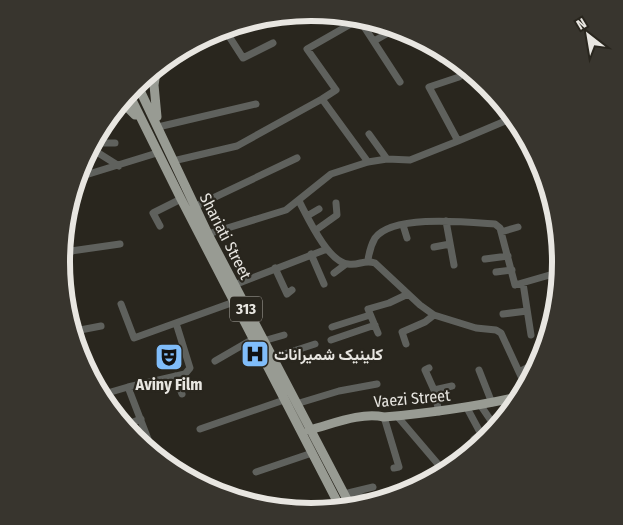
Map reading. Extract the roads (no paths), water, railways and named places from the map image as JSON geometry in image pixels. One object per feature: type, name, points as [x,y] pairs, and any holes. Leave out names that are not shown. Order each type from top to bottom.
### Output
[{"type":"main road","points":[[155,78],[154,92],[158,127]]},
{"type":"main road","name":"Shariati Street","points":[[141,92],[194,207],[309,430],[347,499]]},
{"type":"main road","name":"Shariati Street","points":[[132,101],[144,128],[338,502]]},
{"type":"main road","points":[[139,114],[144,104],[150,109]]},
{"type":"main road","points":[[128,106],[144,128]]},
{"type":"main road","name":"Vaezi Street","points":[[309,430],[356,418],[439,412],[481,406],[511,398]]},
{"type":"street","points":[[172,161],[238,146],[322,100],[336,90],[307,49],[350,24]]},
{"type":"street","points":[[364,27],[400,82]]},
{"type":"street","points":[[374,41],[387,33]]},
{"type":"street","points":[[229,36],[243,58],[272,43]]},
{"type":"street","points":[[458,141],[428,87],[459,77]]},
{"type":"street","points":[[322,100],[368,162]]},
{"type":"street","points":[[158,127],[256,104]]},
{"type":"street","points":[[208,234],[286,210],[331,174],[368,162],[387,159],[410,160],[506,121]]},
{"type":"street","points":[[369,134],[387,159]]},
{"type":"street","points":[[102,143],[115,143]]},
{"type":"street","points":[[98,151],[119,166]]},
{"type":"street","points":[[88,172],[119,166],[157,153]]},
{"type":"street","points":[[194,207],[298,158]]},
{"type":"street","points":[[160,226],[153,213],[181,199]]},
{"type":"street","points":[[298,201],[327,249],[338,260],[346,264],[368,260],[388,274],[420,306],[434,315],[476,328],[496,330],[501,333],[522,379]]},
{"type":"street","points":[[316,230],[337,215],[336,203]]},
{"type":"street","points":[[307,216],[319,209]]},
{"type":"street","points":[[368,260],[370,248],[375,238],[403,224],[422,221],[495,224],[500,228],[512,270],[519,284],[527,311],[531,335]]},
{"type":"street","points":[[446,221],[454,265]]},
{"type":"street","points":[[403,224],[407,238]]},
{"type":"street","points":[[501,232],[518,227]]},
{"type":"street","points":[[71,251],[120,244]]},
{"type":"street","points":[[434,248],[450,244]]},
{"type":"street","points":[[234,285],[327,249]]},
{"type":"street","points":[[311,254],[324,284]]},
{"type":"street","points":[[485,259],[508,256]]},
{"type":"street","points":[[334,273],[346,264]]},
{"type":"street","points":[[275,268],[287,294],[292,290]]},
{"type":"street","points":[[496,272],[512,270]]},
{"type":"street","points":[[519,284],[552,274]]},
{"type":"street","points":[[378,333],[368,309],[389,303],[408,294]]},
{"type":"street","points":[[121,304],[134,338],[234,302]]},
{"type":"street","points":[[502,314],[527,311]]},
{"type":"street","points":[[332,327],[370,315]]},
{"type":"street","points":[[406,344],[402,332],[425,322],[434,315]]},
{"type":"street","points":[[109,393],[185,374],[190,368],[176,323]]},
{"type":"street","points":[[331,340],[374,325]]},
{"type":"street","points":[[80,330],[102,326]]},
{"type":"street","points":[[263,341],[284,335]]},
{"type":"street","points":[[215,361],[253,339]]},
{"type":"street","points":[[272,358],[314,344]]},
{"type":"street","points":[[519,372],[529,367]]},
{"type":"street","points":[[429,368],[425,370],[434,390],[439,412]]},
{"type":"street","points":[[478,370],[492,403]]},
{"type":"street","points":[[175,376],[182,394]]},
{"type":"street","points":[[296,404],[339,391],[377,384]]},
{"type":"street","points":[[434,390],[452,386]]},
{"type":"street","points":[[128,387],[149,441]]},
{"type":"street","points":[[200,429],[284,400]]},
{"type":"street","points":[[481,406],[492,423]]},
{"type":"street","points":[[466,408],[481,434],[474,439]]},
{"type":"street","points":[[397,416],[441,466]]},
{"type":"street","points":[[384,417],[399,466],[394,468]]},
{"type":"street","points":[[131,423],[141,419]]},
{"type":"street","points":[[256,472],[312,453]]},
{"type":"street","points":[[347,499],[373,487]]},
{"type":"street","points":[[347,499],[360,496],[365,498]]},
{"type":"place","name":"کلینیک شمیرانات","points":[[255,354]]},
{"type":"place","name":"Aviny Film","points":[[169,357]]}]
